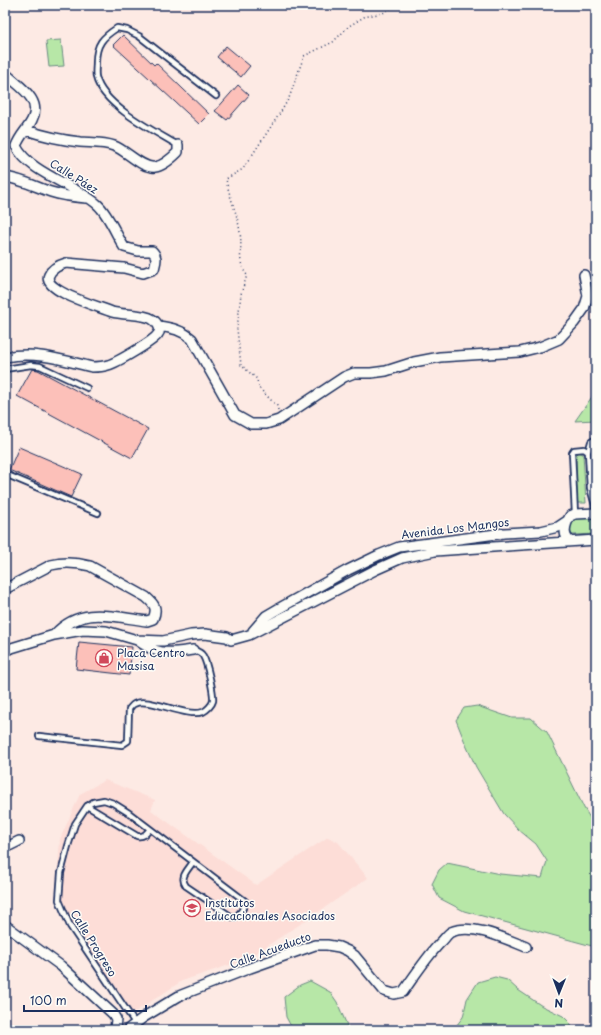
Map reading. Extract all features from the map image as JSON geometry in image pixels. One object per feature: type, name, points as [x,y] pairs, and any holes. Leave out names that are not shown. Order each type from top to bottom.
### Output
[{"type":"street","points":[[5,74],[32,98],[35,106],[35,113],[26,130],[54,138],[81,142],[95,142],[116,146],[145,165],[154,167],[174,157],[178,152],[178,145]]},
{"type":"street","name":"Calle Páez","points":[[26,130],[20,137],[16,146],[20,153],[31,164],[99,206],[124,247],[138,251],[152,251],[156,255],[157,260],[154,269],[143,273],[124,268],[66,263],[59,265],[50,273],[48,278],[49,283],[59,291],[68,295],[120,314],[152,319],[159,326]]},
{"type":"street","points":[[5,177],[64,196],[87,198]]},
{"type":"street","points":[[5,357],[32,354],[92,367],[101,367],[116,362],[154,338],[158,335],[160,330],[159,326],[176,329],[186,333],[192,339],[235,415],[251,424],[266,424],[279,420],[344,377],[354,373],[386,371],[440,356],[520,352],[540,347],[559,339],[574,323],[584,308],[588,296],[584,275]]},
{"type":"street","points":[[575,514],[596,513]]},
{"type":"street","name":"Avenida Los Mangos","points":[[249,635],[266,616],[348,570],[399,547],[504,533],[541,531],[558,527],[567,521],[570,516],[575,514]]},
{"type":"street","points":[[567,521],[565,535],[570,541]]},
{"type":"street","name":"Avenida Los Mangos","points":[[5,650],[54,635],[82,630],[94,630],[137,640],[163,641],[191,635],[205,634],[227,637],[231,640],[249,635],[375,570],[402,558],[435,551],[596,540]]},
{"type":"street","points":[[5,589],[51,565],[60,563],[81,564],[90,566],[146,597],[156,608],[156,613],[153,618],[147,621],[96,614],[82,616],[62,627],[54,635]]},
{"type":"street","points":[[137,640],[151,649],[160,652],[193,650]]},
{"type":"street","points":[[5,848],[19,841]]},
{"type":"street","points":[[5,925],[61,966],[113,1014],[116,1019],[115,1030]]},
{"type":"street","name":"Calle Acueducto","points":[[127,1030],[179,996],[250,968],[315,946],[327,945],[339,947],[355,956],[384,991],[394,994],[403,992],[425,959],[450,933],[459,930],[476,930],[497,935],[526,947]]},
{"type":"lane","points":[[178,145],[138,123],[110,100],[102,90],[96,77],[98,45],[105,36],[117,28],[127,30],[138,36],[216,96]]},
{"type":"lane","points":[[5,368],[31,365],[40,366],[87,388]]},
{"type":"lane","points":[[596,439],[591,442],[588,452],[590,488],[596,508]]},
{"type":"lane","points":[[575,514],[572,453],[574,450],[579,449],[584,449],[588,452]]},
{"type":"lane","points":[[5,474],[98,513]]},
{"type":"lane","points":[[39,736],[122,745],[128,741],[129,709],[134,704],[144,702],[194,713],[204,712],[210,707],[213,701],[208,670],[203,655],[198,651],[193,650]]},
{"type":"lane","name":"Calle Progreso","points":[[136,1023],[70,926],[59,900],[61,873],[68,846],[75,824],[87,806],[93,802],[104,800],[113,803],[150,829]]},
{"type":"lane","points":[[87,806],[137,836],[146,834],[150,829],[245,901],[245,905],[237,916],[232,917],[186,886],[183,882],[183,877],[193,862]]},
{"type":"path","points":[[279,420],[277,406],[258,387],[257,379],[241,365],[236,329],[241,294],[247,275],[242,268],[240,248],[241,234],[226,178],[244,169],[290,98],[304,56],[333,42],[349,26],[364,16],[386,12],[393,5]]},
{"type":"shaded area","name":"Institutos Educacionales Asociados","points":[[105,780],[155,800],[151,810],[256,885],[328,837],[338,842],[368,878],[247,959],[182,981],[127,1017],[83,953],[66,925],[56,896],[60,839],[80,794]]},
{"type":"green space","points":[[61,40],[64,66],[49,67],[46,41]]},
{"type":"green space","points":[[596,391],[596,420],[575,421]]},
{"type":"green space","points":[[579,452],[583,454],[586,503],[576,503],[576,455]]},
{"type":"green space","points":[[596,517],[596,534],[573,535],[569,532],[569,520],[572,518]]},
{"type":"green space","points":[[477,706],[512,718],[531,718],[547,732],[584,808],[596,828],[596,949],[592,946],[464,911],[439,898],[432,884],[439,870],[447,863],[500,874],[542,878],[547,861],[536,844],[519,830],[504,814],[476,767],[466,745],[456,720],[464,708]]},
{"type":"green space","points":[[495,977],[507,980],[518,990],[542,1006],[563,1016],[570,1023],[573,1030],[453,1030],[463,1017],[467,999],[478,982]]},
{"type":"green space","points":[[310,981],[330,992],[337,1002],[349,1030],[293,1030],[286,1017],[284,997],[300,985]]},
{"type":"building","points":[[123,35],[154,65],[156,63],[209,114],[199,124],[113,45]]},
{"type":"building","points":[[226,46],[250,66],[241,77],[217,57]]},
{"type":"building","points":[[238,85],[249,95],[227,120],[215,111]]},
{"type":"building","points":[[32,369],[38,370],[148,429],[132,458],[17,396]]},
{"type":"building","points":[[19,447],[82,474],[71,497],[9,470]]},
{"type":"building","name":"Placa Centro Masisa","points":[[79,642],[132,647],[129,675],[76,669]]},
{"type":"place","name":"Placa Centro Masisa","points":[[104,658]]},
{"type":"place","name":"Institutos Educacionales Asociados","points":[[192,908]]}]
